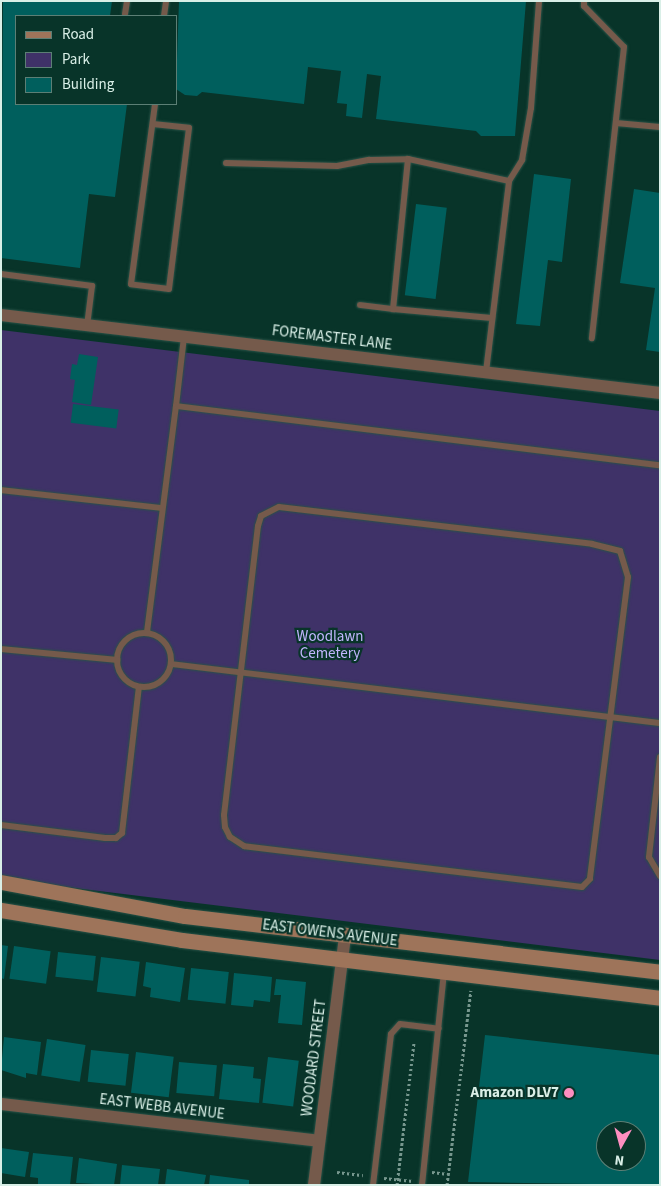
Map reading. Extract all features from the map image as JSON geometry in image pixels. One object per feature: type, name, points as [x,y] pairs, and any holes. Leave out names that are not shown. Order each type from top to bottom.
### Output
[{"type":"main road","name":"EAST OWENS AVENUE","points":[[1,882],[185,916],[660,972]]},
{"type":"main road","name":"EAST OWENS AVENUE","points":[[1,910],[182,940],[660,998]]},
{"type":"street","name":"FOREMASTER LANE","points":[[1,315],[660,393]]},
{"type":"street","name":"WOODARD STREET","points":[[314,1185],[346,935]]},
{"type":"street","name":"EAST WEBB AVENUE","points":[[1,1104],[319,1142]]},
{"type":"lane","points":[[125,14],[127,1]]},
{"type":"lane","points":[[164,15],[166,1]]},
{"type":"lane","points":[[486,372],[509,181],[522,160],[532,108],[539,1]]},
{"type":"lane","points":[[584,1],[584,6],[624,47],[592,338]]},
{"type":"lane","points":[[153,124],[189,128],[169,289],[131,284],[155,105]]},
{"type":"lane","points":[[616,123],[660,127]]},
{"type":"lane","points":[[226,163],[337,166],[369,160],[408,159],[509,181]]},
{"type":"lane","points":[[393,309],[408,159]]},
{"type":"lane","points":[[1,274],[92,286],[87,326]]},
{"type":"lane","points":[[360,305],[492,318]]},
{"type":"lane","points":[[148,632],[184,337]]},
{"type":"lane","points":[[176,406],[660,465]]},
{"type":"lane","points":[[1,490],[162,508]]},
{"type":"lane","points":[[279,507],[294,507],[592,544],[620,551],[626,561],[628,577],[590,879],[582,887],[572,887],[244,846],[230,837],[225,827],[224,815],[242,672],[261,516],[279,507]]},
{"type":"lane","points":[[148,632],[156,635],[169,647],[171,664],[163,679],[156,684],[139,687],[123,677],[117,660],[123,642],[138,633],[148,632]]},
{"type":"lane","points":[[1,649],[117,660]]},
{"type":"lane","points":[[171,664],[660,723]]},
{"type":"lane","points":[[1,825],[105,838],[116,838],[122,833],[139,687]]},
{"type":"lane","points":[[660,757],[649,857],[660,876]]},
{"type":"lane","points":[[422,1185],[444,972]]},
{"type":"lane","points":[[373,1185],[391,1034],[400,1024],[439,1028]]},
{"type":"path","points":[[447,1185],[471,987]]},
{"type":"path","points":[[397,1185],[414,1043]]},
{"type":"path","points":[[337,1172],[413,1182],[432,1172],[448,1174]]},
{"type":"green space","name":"Woodlawn Cemetery","points":[[1,330],[660,411],[660,960],[1,879]]},
{"type":"building","points":[[3,1],[112,1],[110,15],[15,15],[15,105],[127,105],[115,197],[89,194],[80,268],[1,258]]},
{"type":"building","points":[[179,1],[526,1],[515,136],[481,136],[476,131],[376,119],[381,76],[367,74],[362,118],[346,116],[347,104],[337,103],[341,71],[308,67],[304,104],[202,92],[197,96],[185,95],[178,90]]},
{"type":"building","points":[[534,174],[571,179],[562,262],[548,260],[540,326],[516,324]]},
{"type":"building","points":[[634,189],[660,193],[660,352],[646,350],[655,288],[620,283]]},
{"type":"building","points":[[416,204],[447,208],[436,299],[405,295]]},
{"type":"building","points":[[79,354],[98,357],[91,405],[72,402],[75,380],[70,379],[72,364],[77,365]]},
{"type":"building","points":[[73,404],[119,410],[116,428],[71,423]]},
{"type":"building","points":[[1,945],[8,946],[4,979],[1,978]]},
{"type":"building","points":[[14,946],[51,951],[46,984],[9,979]]},
{"type":"building","points":[[58,952],[96,956],[93,981],[55,977]]},
{"type":"building","points":[[101,957],[140,962],[135,996],[97,992]]},
{"type":"building","points":[[146,962],[185,968],[180,1002],[150,997],[151,988],[143,986]]},
{"type":"building","points":[[191,968],[229,972],[225,1004],[188,1000]]},
{"type":"building","points":[[234,973],[272,977],[270,1002],[254,1000],[253,1007],[231,1005]]},
{"type":"building","points":[[276,979],[306,982],[302,1025],[278,1023],[281,995],[274,995]]},
{"type":"building","name":"Amazon DLV7","points":[[485,1035],[660,1055],[660,1185],[468,1182]]},
{"type":"building","points":[[4,1037],[41,1042],[37,1075],[26,1073],[26,1078],[1,1070]]},
{"type":"building","points":[[47,1039],[86,1045],[80,1082],[41,1076]]},
{"type":"building","points":[[91,1050],[129,1054],[125,1086],[88,1082]]},
{"type":"building","points":[[136,1052],[174,1057],[169,1097],[131,1093]]},
{"type":"building","points":[[268,1057],[299,1061],[293,1106],[262,1103]]},
{"type":"building","points":[[179,1062],[217,1065],[214,1096],[176,1093]]},
{"type":"building","points":[[223,1064],[254,1067],[253,1078],[261,1079],[259,1103],[219,1099]]},
{"type":"building","points":[[1,1148],[29,1152],[25,1177],[1,1173]]},
{"type":"building","points":[[33,1153],[73,1157],[70,1185],[38,1185],[38,1178],[30,1177]]},
{"type":"building","points":[[79,1158],[117,1164],[114,1185],[76,1183]]},
{"type":"building","points":[[122,1165],[160,1169],[158,1185],[120,1185]]},
{"type":"building","points":[[167,1169],[206,1175],[204,1185],[165,1185]]},
{"type":"building","points":[[210,1175],[249,1180],[249,1185],[209,1185]]},
{"type":"place","name":"Amazon DLV7","points":[[569,1093]]}]
